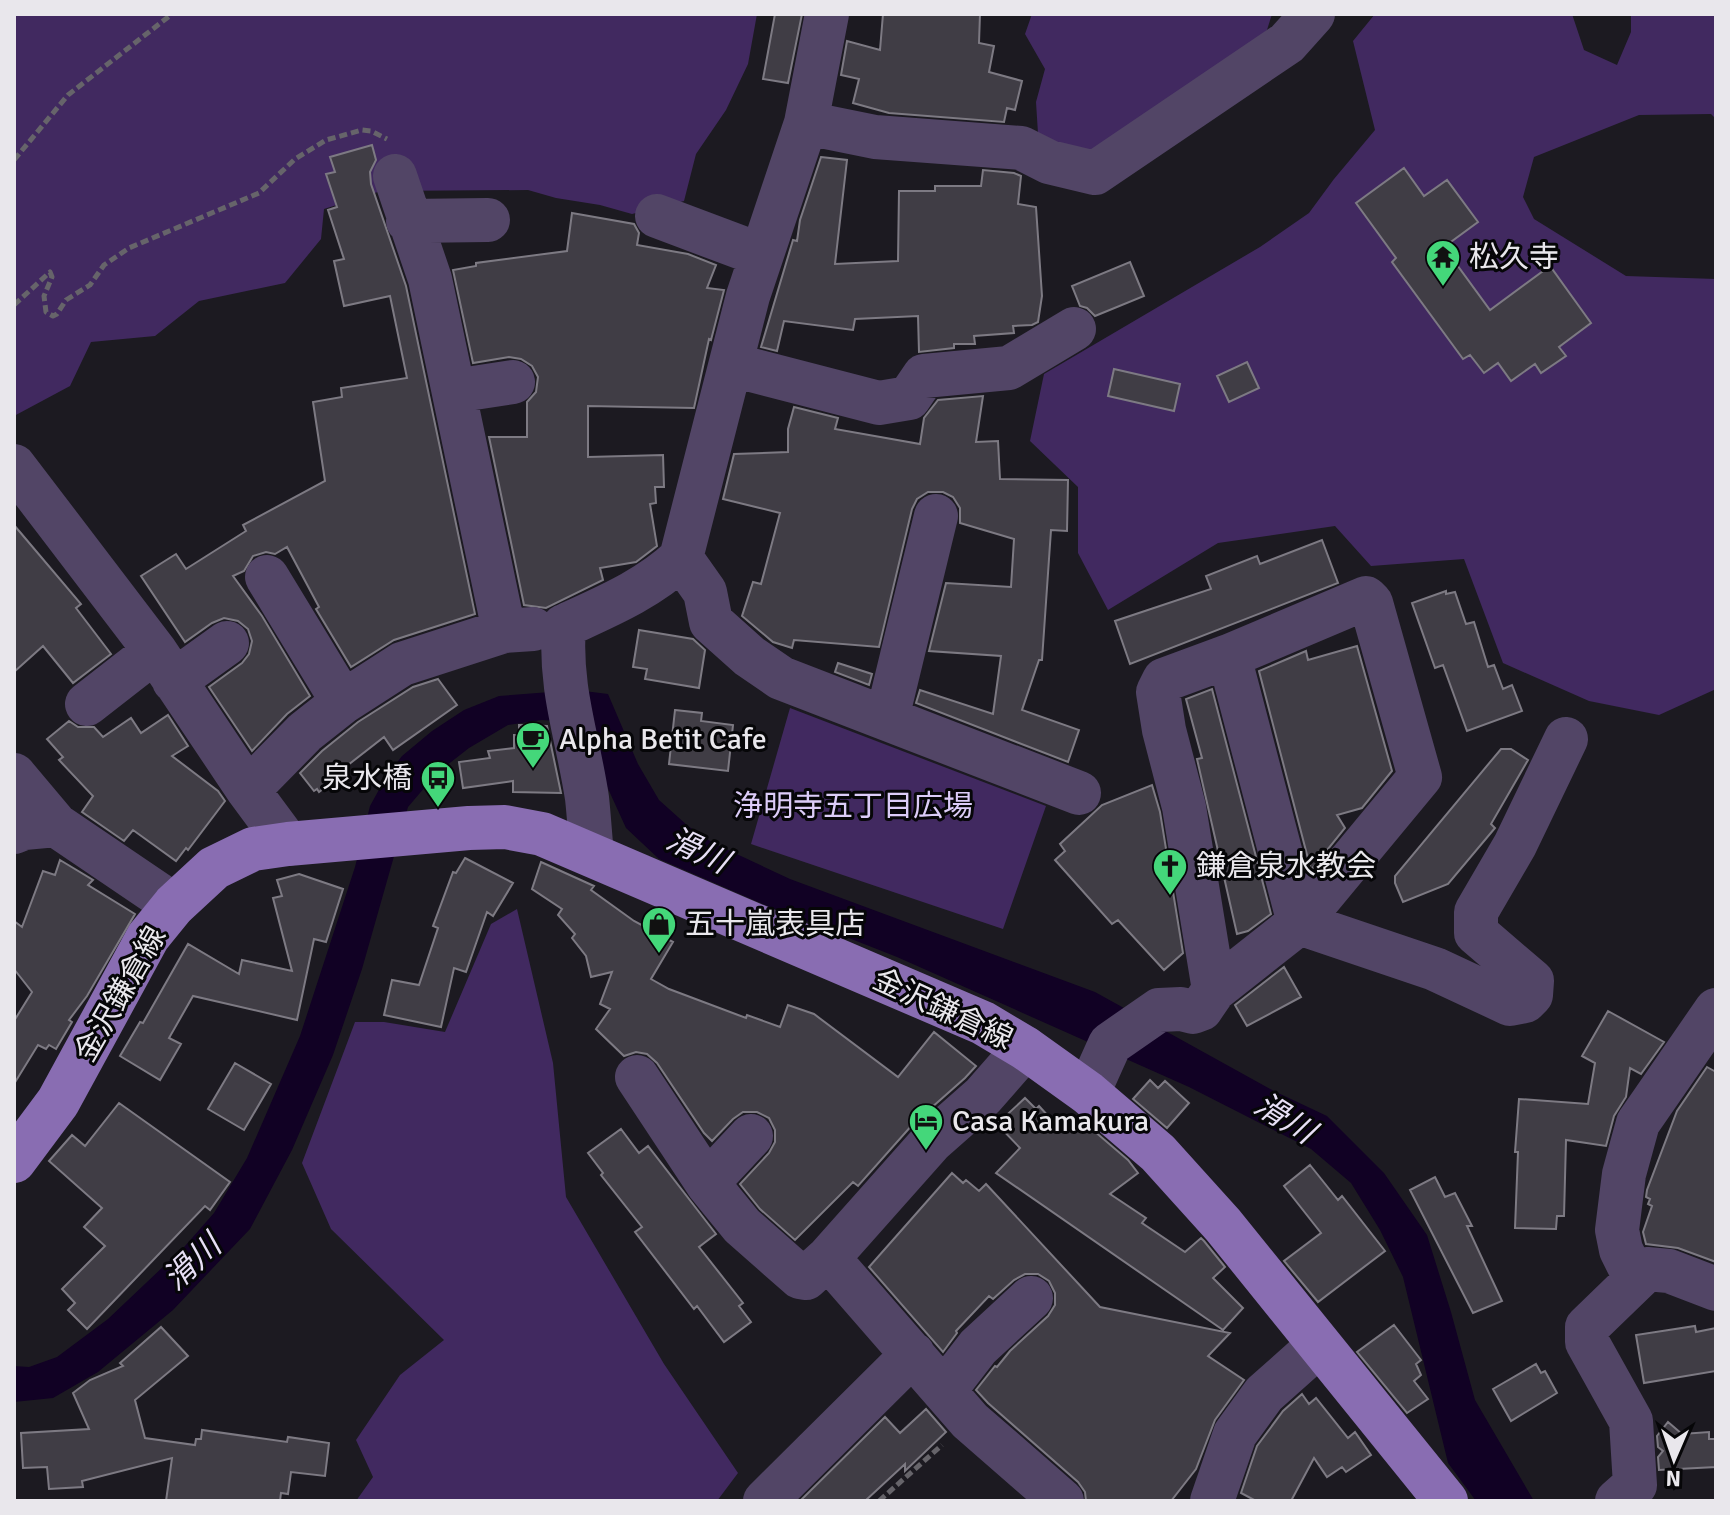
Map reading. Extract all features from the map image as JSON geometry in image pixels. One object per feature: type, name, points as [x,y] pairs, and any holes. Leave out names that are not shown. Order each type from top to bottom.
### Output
[{"type":"main road","name":"金沢鎌倉線","points":[[14,1161],[58,1102],[148,937],[174,905],[214,868],[253,849],[345,838],[505,827],[542,834],[983,1023],[1025,1048],[1088,1093],[1158,1153],[1223,1225],[1446,1501]]},
{"type":"street","points":[[248,790],[305,732],[343,702],[402,664],[504,631],[564,626],[617,602],[655,579],[681,558],[748,296],[806,123],[827,14]]},
{"type":"street","points":[[806,123],[875,137],[1021,148],[1049,162],[1095,173],[1287,43],[1313,14]]},
{"type":"street","points":[[395,178],[430,279],[504,631]]},
{"type":"street","points":[[657,216],[761,255]]},
{"type":"street","points":[[408,221],[488,220]]},
{"type":"street","points":[[732,365],[879,403],[909,398],[924,376],[1009,368],[1074,329]]},
{"type":"street","points":[[454,391],[513,382]]},
{"type":"street","points":[[22,493],[165,666],[288,844]]},
{"type":"street","points":[[887,718],[936,516]]},
{"type":"street","points":[[681,558],[705,592],[711,622],[749,656],[781,678],[1079,793]]},
{"type":"street","points":[[267,577],[343,702]]},
{"type":"street","points":[[1088,1093],[1110,1044],[1159,1010],[1193,1012],[1201,1009],[1214,990],[1299,923],[1420,777],[1371,603],[1366,598],[1164,680],[1158,692],[1164,730],[1184,807],[1214,990]]},
{"type":"street","points":[[564,626],[561,657],[564,685],[587,797],[592,854]]},
{"type":"street","points":[[87,704],[165,666],[227,643]]},
{"type":"street","points":[[1229,656],[1299,923]]},
{"type":"street","points":[[1299,923],[1435,969],[1510,1004],[1525,1001],[1531,995],[1532,981],[1476,933],[1476,912],[1515,845],[1566,739]]},
{"type":"street","points":[[14,775],[56,825],[174,905]]},
{"type":"street","points":[[14,832],[56,825]]},
{"type":"street","points":[[1635,1278],[1621,1250],[1617,1230],[1624,1174],[1638,1123],[1716,1010]]},
{"type":"street","points":[[637,1077],[707,1183],[742,1226],[800,1277],[806,1278],[828,1258],[932,1141],[983,1096],[1025,1048]]},
{"type":"street","points":[[707,1183],[751,1136]]},
{"type":"street","points":[[828,1258],[957,1406],[1062,1501]]},
{"type":"street","points":[[1617,1501],[1635,1485],[1631,1421],[1587,1342],[1587,1327],[1647,1269],[1669,1271],[1716,1289]]},
{"type":"street","points":[[957,1406],[978,1347],[1031,1298]]},
{"type":"street","points":[[1212,1501],[1235,1434],[1264,1394],[1319,1345]]},
{"type":"street","points":[[765,1501],[913,1354]]},
{"type":"path","points":[[14,160],[68,95],[172,14]]},
{"type":"path","points":[[14,305],[50,272],[52,277],[43,304],[46,312],[53,316],[57,314],[66,300],[90,285],[104,265],[129,248],[259,193],[295,159],[326,140],[362,130],[386,138],[396,146],[405,175],[395,178]]},
{"type":"path","points":[[879,1501],[957,1406]]},
{"type":"green space","points":[[14,14],[757,14],[748,64],[726,110],[696,154],[684,201],[632,214],[528,190],[381,191],[324,209],[321,239],[285,283],[199,301],[155,336],[91,342],[70,386],[14,416]]},
{"type":"green space","points":[[1032,14],[1272,14],[1267,30],[1237,58],[1124,142],[1071,157],[1039,149],[1036,102],[1045,69],[1025,34]]},
{"type":"green space","points":[[1375,14],[1572,14],[1584,50],[1617,65],[1631,32],[1631,14],[1716,14],[1716,119],[1711,114],[1639,115],[1534,157],[1523,197],[1534,219],[1626,276],[1716,279],[1716,689],[1659,715],[1589,701],[1503,663],[1464,559],[1371,566],[1335,526],[1218,543],[1108,610],[1078,553],[1078,487],[1030,441],[1044,374],[1260,247],[1309,213],[1375,130],[1353,41]]},
{"type":"green space","name":"浄明寺五丁目広場","points":[[790,708],[1046,806],[1003,929],[751,844]]},
{"type":"green space","points":[[517,909],[553,1063],[566,1197],[664,1364],[738,1473],[717,1501],[356,1501],[373,1477],[356,1440],[400,1375],[444,1340],[331,1229],[302,1163],[355,1022],[384,1022],[445,1032],[491,924]]},
{"type":"water","name":"滑川","points":[[576,690],[608,694],[638,764],[659,800],[713,843],[790,879],[1095,992],[1274,1091],[1327,1116],[1384,1173],[1427,1235],[1475,1400],[1534,1501],[1476,1501],[1448,1463],[1403,1277],[1380,1230],[1351,1183],[1311,1149],[1189,1087],[897,957],[659,859],[626,828],[605,782],[585,723],[542,720],[508,725],[469,748],[437,773],[408,807],[362,969],[333,1055],[292,1150],[250,1229],[173,1310],[98,1372],[53,1398],[14,1402],[14,1366],[29,1367],[57,1357],[108,1319],[185,1246],[214,1213],[247,1158],[300,1036],[355,867],[370,806],[402,756],[464,710],[499,696]]},
{"type":"building","points":[[775,14],[802,14],[788,83],[763,79]]},
{"type":"building","points":[[883,14],[980,14],[979,43],[994,46],[989,72],[1022,81],[1015,110],[1007,108],[1004,122],[889,113],[853,103],[859,79],[841,75],[847,41],[880,50]]},
{"type":"building","points":[[372,145],[376,160],[370,172],[371,184],[406,286],[475,614],[394,640],[351,667],[316,609],[319,607],[287,547],[275,554],[266,552],[253,556],[244,571],[233,576],[262,616],[310,696],[287,714],[252,751],[209,687],[242,663],[249,654],[252,641],[248,629],[238,621],[224,618],[185,642],[141,576],[176,554],[186,569],[246,531],[243,525],[325,481],[313,402],[342,397],[341,388],[407,378],[390,296],[344,306],[334,261],[344,259],[328,210],[337,207],[326,174],[335,172],[330,157]]},
{"type":"building","points":[[821,157],[847,160],[835,264],[898,261],[899,191],[935,191],[935,186],[981,186],[983,170],[1021,176],[1018,204],[1036,207],[1042,296],[1038,322],[1013,326],[1014,333],[974,336],[975,344],[954,344],[954,348],[919,352],[918,316],[855,319],[853,330],[784,321],[777,351],[761,347],[793,240],[797,241],[800,220]]},
{"type":"building","name":"松久寺","points":[[1404,168],[1424,196],[1447,180],[1478,222],[1444,247],[1490,310],[1550,266],[1591,323],[1559,347],[1566,356],[1541,373],[1535,364],[1511,381],[1498,363],[1484,373],[1470,355],[1463,359],[1392,262],[1396,258],[1356,203]]},
{"type":"building","points":[[572,213],[634,224],[639,233],[637,245],[688,254],[716,265],[707,288],[724,290],[709,339],[694,408],[588,406],[588,457],[663,455],[664,487],[655,487],[656,503],[650,504],[657,546],[636,562],[600,568],[603,580],[546,608],[524,605],[489,437],[527,437],[527,402],[536,392],[538,377],[532,366],[521,359],[509,357],[473,363],[453,270],[476,266],[476,263],[567,251]]},
{"type":"building","points":[[1130,262],[1144,296],[1095,316],[1080,306],[1072,286]]},
{"type":"building","points":[[1247,362],[1259,388],[1229,402],[1217,376]]},
{"type":"building","points":[[1114,369],[1180,384],[1174,411],[1108,396]]},
{"type":"building","points":[[983,396],[976,442],[998,441],[1000,479],[1068,480],[1067,531],[1051,530],[1042,660],[1039,660],[1022,710],[1079,730],[1068,762],[916,703],[920,690],[993,714],[1001,656],[929,651],[946,583],[1011,587],[1014,539],[960,523],[960,508],[953,497],[943,492],[928,492],[917,499],[912,509],[879,647],[794,640],[792,648],[773,642],[742,616],[753,582],[761,584],[780,513],[723,499],[734,454],[788,452],[788,429],[794,407],[838,418],[835,429],[920,444],[924,418],[938,400]]},
{"type":"building","points":[[14,525],[81,604],[76,608],[111,654],[73,683],[43,646],[14,672]]},
{"type":"building","points":[[1322,540],[1338,583],[1130,664],[1115,621],[1211,589],[1206,576],[1257,556],[1260,564]]},
{"type":"building","points":[[1446,591],[1446,594],[1455,592],[1466,624],[1474,622],[1488,667],[1494,665],[1503,689],[1512,685],[1522,711],[1467,731],[1443,665],[1435,668],[1412,603]]},
{"type":"building","points":[[639,630],[693,639],[705,650],[699,688],[645,679],[647,669],[633,667]]},
{"type":"building","points":[[1357,646],[1392,771],[1362,808],[1337,815],[1345,828],[1311,870],[1259,671],[1306,651],[1308,660]]},
{"type":"building","points":[[838,663],[872,674],[869,685],[835,672]]},
{"type":"building","points":[[438,679],[457,705],[393,750],[384,737],[319,792],[317,789],[314,791],[300,773],[322,751],[358,722],[413,687]]},
{"type":"building","points":[[1212,689],[1271,914],[1248,931],[1237,934],[1197,759],[1202,758],[1186,699]]},
{"type":"building","points":[[675,710],[702,713],[701,721],[733,725],[728,771],[669,764]]},
{"type":"building","points":[[168,715],[188,746],[172,756],[218,791],[225,801],[176,861],[133,830],[124,841],[82,812],[93,796],[59,760],[63,757],[47,739],[69,721],[78,727],[94,727],[103,737],[131,718],[141,733]]},
{"type":"building","points":[[519,725],[547,726],[561,793],[513,792],[513,781],[463,788],[459,762],[490,758],[488,751],[514,748],[514,735],[519,735]]},
{"type":"building","points":[[1501,749],[1511,749],[1528,760],[1491,824],[1495,828],[1448,884],[1403,902],[1395,876]]},
{"type":"building","points":[[1152,785],[1160,812],[1183,953],[1164,970],[1118,920],[1112,924],[1055,860],[1065,851],[1060,844],[1102,805]]},
{"type":"building","points":[[465,858],[513,883],[493,916],[487,912],[466,972],[454,968],[441,1027],[384,1015],[392,980],[419,985],[438,928],[433,926],[453,872],[456,873]]},
{"type":"building","points":[[60,860],[93,880],[88,885],[135,914],[87,996],[69,1020],[72,1022],[56,1049],[38,1045],[14,1084],[14,1021],[32,992],[14,969],[14,921],[22,927],[43,871],[55,875]]},
{"type":"building","points":[[541,862],[594,886],[591,890],[634,921],[673,942],[651,979],[669,989],[746,1018],[747,1015],[780,1027],[788,1005],[814,1014],[898,1077],[934,1032],[976,1066],[913,1124],[858,1186],[853,1182],[795,1240],[760,1209],[740,1184],[769,1153],[775,1142],[775,1130],[769,1118],[757,1112],[743,1112],[712,1141],[657,1063],[647,1054],[636,1052],[624,1056],[596,1029],[610,1009],[600,1004],[612,972],[591,977],[586,956],[572,938],[575,934],[558,915],[562,909],[532,889]]},
{"type":"building","points":[[299,874],[343,889],[326,942],[314,939],[297,1020],[193,996],[169,1038],[181,1044],[160,1080],[120,1056],[140,1022],[143,1023],[188,944],[239,974],[242,960],[292,971],[273,898],[282,896],[277,880]]},
{"type":"building","points":[[1284,967],[1301,997],[1247,1026],[1235,1005]]},
{"type":"building","points":[[1608,1011],[1664,1042],[1641,1074],[1630,1068],[1626,1097],[1614,1116],[1606,1146],[1566,1140],[1564,1216],[1557,1216],[1556,1229],[1515,1228],[1519,1099],[1588,1104],[1595,1063],[1582,1056]]},
{"type":"building","points":[[235,1063],[271,1084],[244,1130],[208,1109]]},
{"type":"building","points":[[1707,1067],[1716,1072],[1716,1262],[1678,1248],[1646,1244],[1643,1232],[1652,1206],[1648,1204],[1647,1190],[1677,1111]]},
{"type":"building","points":[[1150,1080],[1158,1088],[1165,1081],[1189,1103],[1167,1128],[1133,1099]]},
{"type":"building","points":[[1025,1098],[1036,1109],[1039,1106],[1060,1129],[1072,1118],[1093,1130],[1128,1160],[1138,1173],[1110,1194],[1146,1218],[1142,1223],[1185,1252],[1201,1238],[1204,1241],[1225,1267],[1213,1278],[1243,1308],[1223,1330],[996,1173],[1020,1148],[997,1124]]},
{"type":"building","points":[[119,1103],[230,1182],[210,1210],[205,1206],[87,1329],[68,1310],[75,1303],[62,1289],[105,1246],[84,1227],[102,1208],[49,1161],[72,1135],[85,1146]]},
{"type":"building","points":[[621,1129],[639,1153],[648,1146],[716,1234],[699,1247],[743,1303],[739,1306],[751,1322],[724,1342],[697,1306],[694,1309],[635,1232],[642,1227],[601,1175],[603,1173],[588,1153]]},
{"type":"building","points":[[1310,1165],[1338,1200],[1342,1196],[1385,1251],[1318,1302],[1284,1261],[1321,1233],[1284,1186]]},
{"type":"building","points":[[952,1173],[979,1191],[986,1184],[1100,1307],[1230,1333],[1208,1356],[1244,1380],[1215,1420],[1196,1469],[1171,1501],[1086,1501],[1085,1492],[1078,1482],[976,1390],[995,1366],[1048,1316],[1055,1305],[1055,1293],[1049,1281],[1038,1274],[1025,1274],[993,1299],[989,1296],[956,1331],[943,1352],[869,1267]]},
{"type":"building","points":[[1435,1177],[1445,1197],[1455,1193],[1472,1226],[1467,1226],[1502,1301],[1473,1313],[1410,1190]]},
{"type":"building","points":[[1394,1325],[1421,1360],[1416,1364],[1421,1375],[1414,1381],[1428,1399],[1407,1413],[1357,1352]]},
{"type":"building","points":[[1695,1326],[1696,1332],[1716,1328],[1716,1371],[1644,1383],[1636,1335]]},
{"type":"building","points":[[161,1327],[188,1356],[135,1400],[145,1438],[195,1445],[196,1439],[201,1439],[202,1430],[287,1442],[288,1437],[329,1443],[325,1476],[291,1472],[288,1494],[281,1493],[280,1501],[166,1501],[172,1458],[82,1481],[83,1487],[49,1489],[47,1467],[23,1468],[21,1433],[89,1429],[73,1393],[90,1380],[123,1366],[120,1363]]},
{"type":"building","points":[[1536,1364],[1541,1373],[1545,1371],[1557,1393],[1511,1421],[1493,1389]]},
{"type":"building","points":[[1302,1394],[1309,1404],[1316,1398],[1348,1438],[1355,1432],[1371,1455],[1346,1472],[1342,1467],[1327,1477],[1314,1458],[1291,1501],[1256,1501],[1241,1493],[1257,1446],[1283,1411]]},
{"type":"building","points":[[926,1409],[946,1432],[905,1471],[905,1464],[865,1501],[800,1501],[885,1417],[900,1433]]},
{"type":"building","points":[[1668,1422],[1682,1434],[1709,1432],[1709,1439],[1716,1439],[1716,1467],[1659,1470],[1658,1457],[1663,1451],[1658,1447],[1657,1436]]},
{"type":"place","name":"松久寺","points":[[1443,288]]},
{"type":"place","name":"Alpha Betit Cafe","points":[[533,770]]},
{"type":"place","name":"泉水橋","points":[[438,809]]},
{"type":"place","name":"鎌倉泉水教会","points":[[1170,897]]},
{"type":"place","name":"五十嵐表具店","points":[[659,955]]},
{"type":"place","name":"Casa Kamakura","points":[[926,1152]]}]
